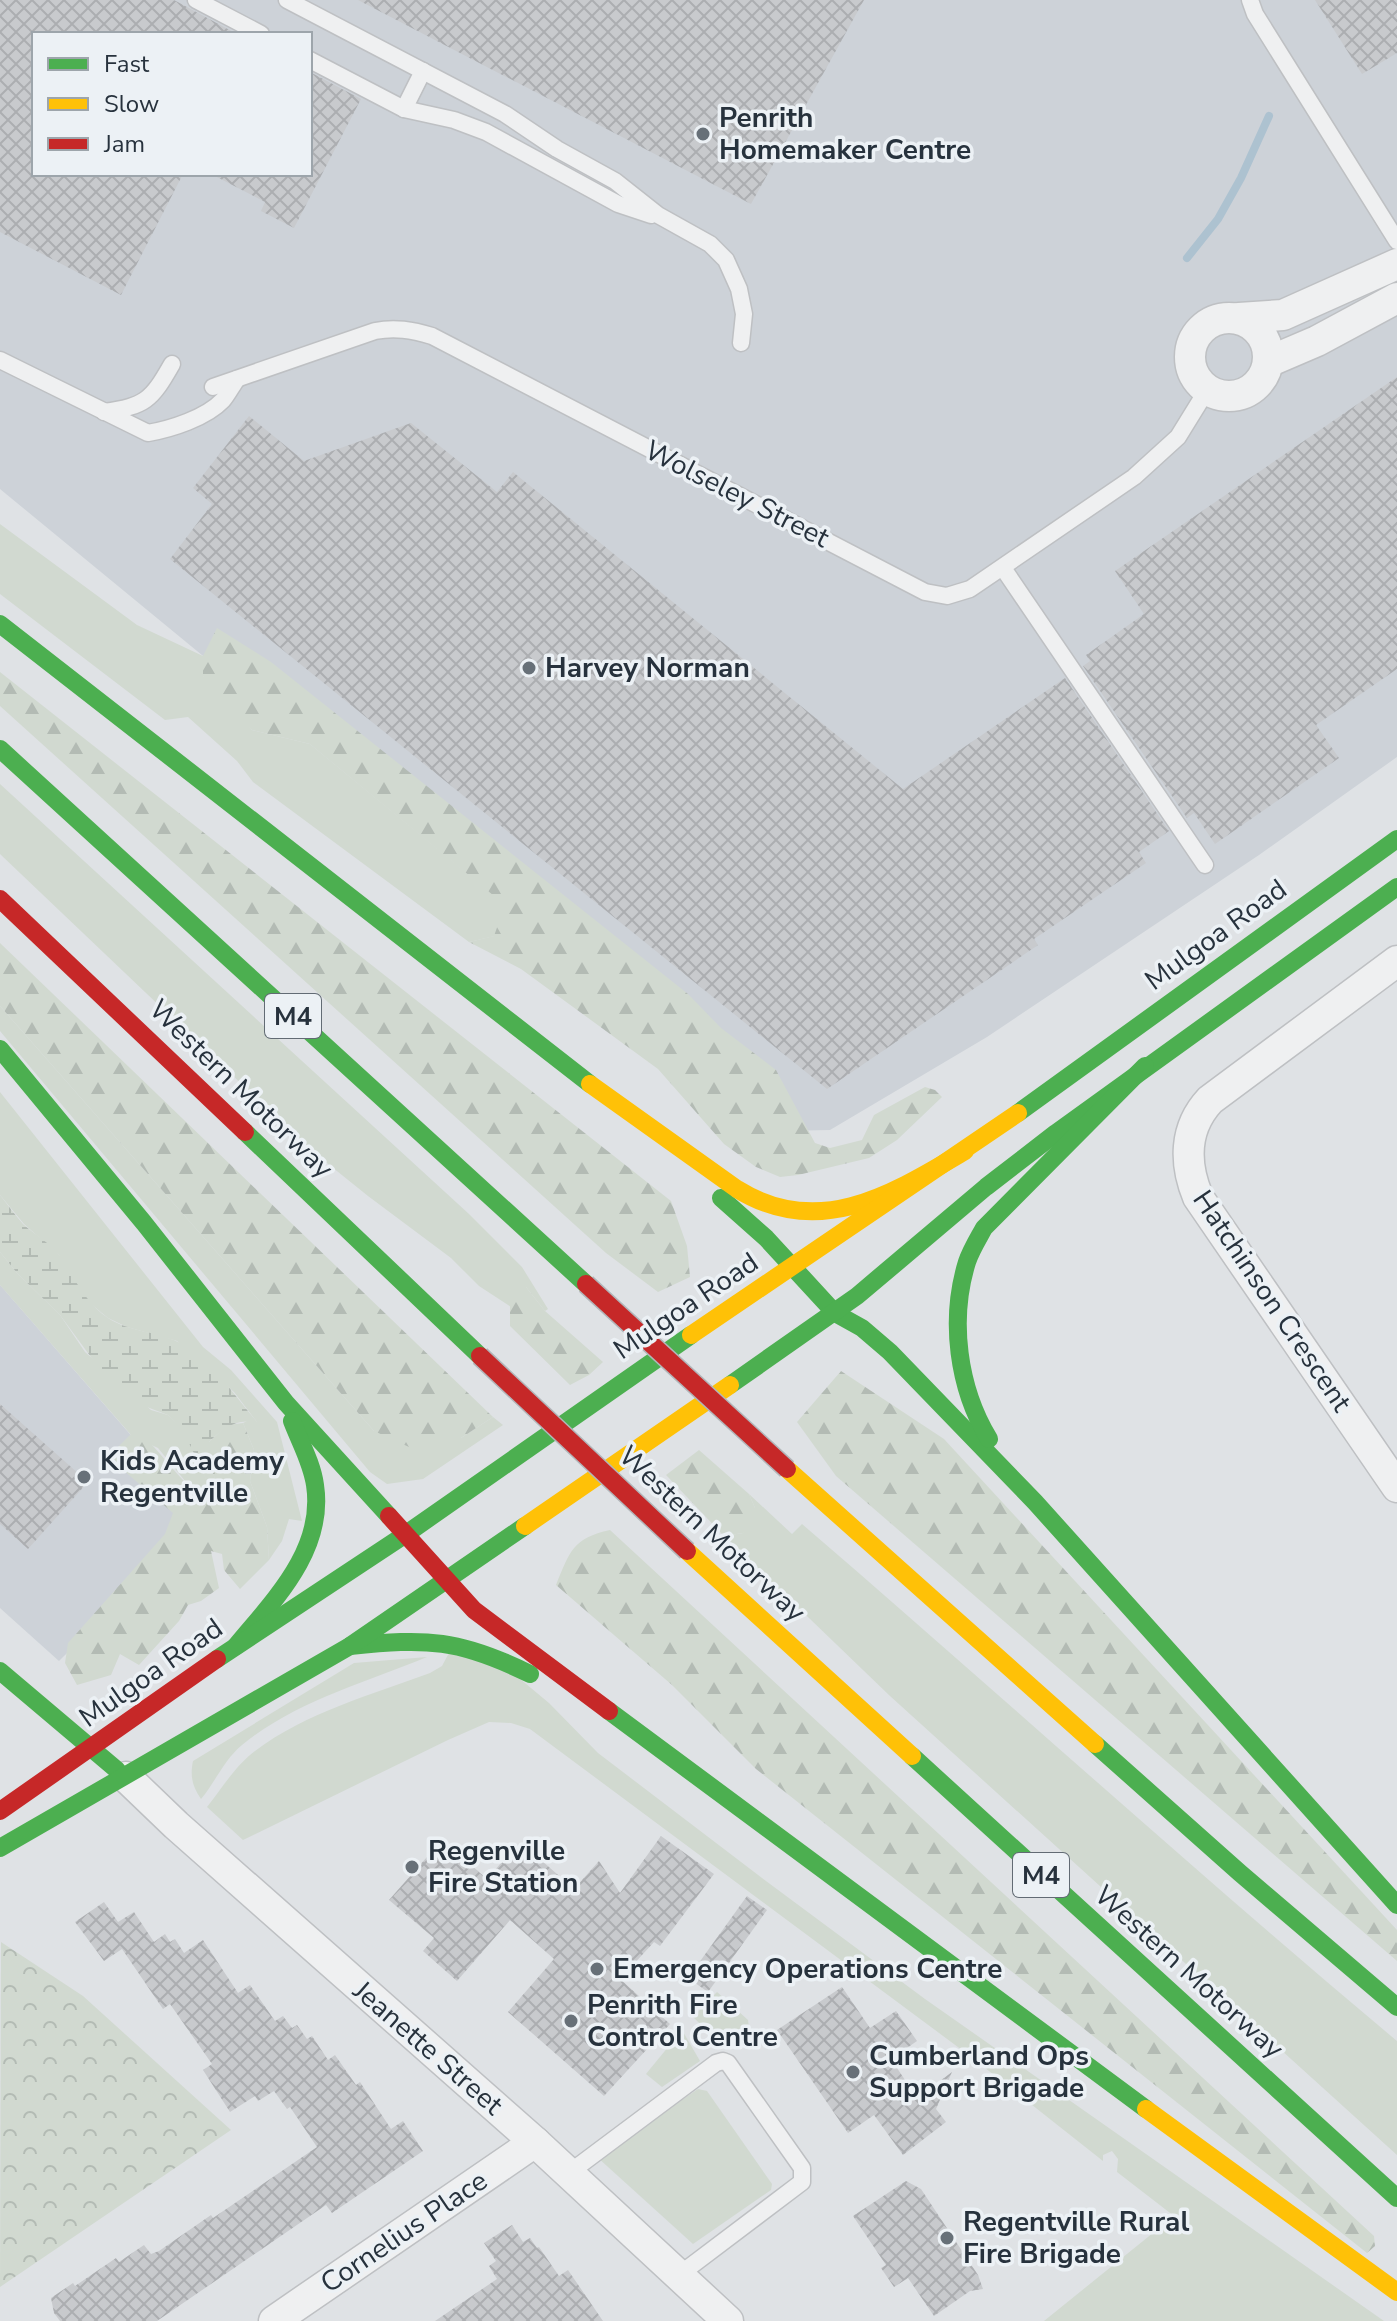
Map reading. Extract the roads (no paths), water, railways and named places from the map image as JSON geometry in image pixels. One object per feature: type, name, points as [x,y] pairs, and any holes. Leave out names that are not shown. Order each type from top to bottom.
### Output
[{"type":"main road","points":[[0,624],[612,1101],[759,1203],[801,1212],[860,1206],[907,1185],[965,1151]]},
{"type":"main road","name":"M4","points":[[0,749],[787,1469],[1240,1873],[1397,2007]]},
{"type":"main road","name":"Mulgoa Road","points":[[0,1811],[759,1288],[965,1151],[1397,839]]},
{"type":"main road","points":[[0,1848],[350,1646],[447,1580],[835,1313],[1005,1171],[1145,1066],[1397,887]]},
{"type":"main road","name":"Western Motorway","points":[[0,899],[687,1551],[1397,2198]]},
{"type":"main road","points":[[0,1049],[144,1223],[286,1403],[474,1610],[1035,2029],[1397,2292]]},
{"type":"main road","points":[[1035,1502],[982,1430],[964,1379],[958,1345],[967,1262],[984,1228],[1145,1066]]},
{"type":"main road","points":[[612,1101],[766,1238],[835,1313],[862,1328],[890,1352],[1035,1502],[1397,1905]]},
{"type":"main road","points":[[236,1646],[300,1563],[313,1533],[315,1485],[286,1403]]},
{"type":"main road","points":[[350,1646],[422,1640],[472,1648],[505,1661],[630,1728]]},
{"type":"main road","points":[[0,1671],[90,1750],[126,1777]]},
{"type":"street","points":[[1239,318],[1249,323],[1265,340],[1268,362],[1256,386],[1245,393],[1219,395],[1207,390],[1191,369],[1191,343],[1206,324],[1216,319],[1283,315],[1397,264]]},
{"type":"street","points":[[1268,362],[1317,341],[1397,298]]},
{"type":"street","name":"Hatchinson Crescent","points":[[1397,961],[1210,1100],[1195,1122],[1188,1154],[1198,1197],[1397,1487]]},
{"type":"street","name":"Jeanette Street","points":[[126,1777],[176,1825],[535,2142],[728,2321]]},
{"type":"street","name":"Cornelius Place","points":[[274,2321],[535,2142]]},
{"type":"lane","points":[[196,0],[257,32]]},
{"type":"lane","points":[[287,0],[505,114],[557,149],[615,181],[671,223],[710,244],[726,260],[743,300],[741,343]]},
{"type":"lane","points":[[1250,0],[1255,14],[1397,241]]},
{"type":"lane","points":[[312,61],[404,109],[454,120],[486,132],[618,204],[671,223]]},
{"type":"lane","points":[[404,109],[423,71]]},
{"type":"lane","name":"Wolseley Street","points":[[213,387],[375,331],[389,328],[418,332],[432,336],[925,592],[947,596],[963,593],[1003,568],[1134,477],[1178,437],[1207,390]]},
{"type":"lane","points":[[0,360],[148,433],[211,410],[223,400],[237,379]]},
{"type":"lane","points":[[102,412],[133,408],[145,402],[172,364]]},
{"type":"lane","points":[[1003,568],[1205,865]]},
{"type":"lane","points":[[569,2173],[716,2063],[728,2063],[802,2168],[804,2177],[802,2182],[679,2275]]},
{"type":"waterway","points":[[1187,258],[1218,219],[1241,178],[1269,116]]},
{"type":"place","name":"Penrith Homemaker Centre","points":[[703,134]]},
{"type":"place","name":"Harvey Norman","points":[[529,668]]},
{"type":"place","name":"Kids Academy Regentville","points":[[84,1477]]},
{"type":"place","name":"Regenville Fire Station","points":[[412,1867]]},
{"type":"place","name":"Emergency Operations Centre","points":[[597,1969]]},
{"type":"place","name":"Penrith Fire Control Centre","points":[[571,2021]]},
{"type":"place","name":"Cumberland Ops Support Brigade","points":[[853,2072]]},
{"type":"place","name":"Regentville Rural Fire Brigade","points":[[947,2238]]}]
